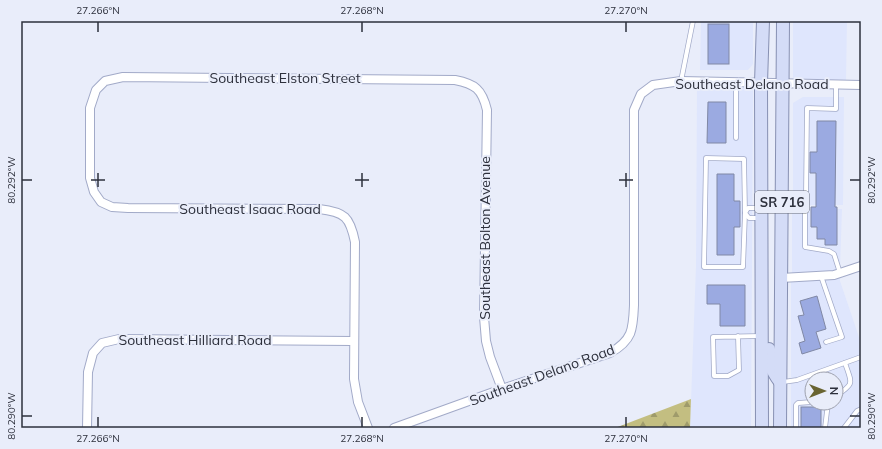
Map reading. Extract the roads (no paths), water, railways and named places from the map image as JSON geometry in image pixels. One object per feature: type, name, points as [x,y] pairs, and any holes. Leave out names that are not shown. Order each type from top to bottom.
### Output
[{"type":"main road","name":"SR 716","points":[[762,428],[761,83],[763,21]]},
{"type":"main road","name":"SR 716","points":[[780,428],[783,21]]},
{"type":"main road","points":[[762,306],[769,317],[769,362],[773,373],[780,382]]},
{"type":"street","name":"Southeast Elston Street","points":[[96,90],[105,81],[123,77],[455,80],[468,82],[476,88]]},
{"type":"street","name":"Southeast Delano Road","points":[[394,428],[502,389],[610,353],[621,347],[630,335],[633,324],[634,110],[641,94],[653,85],[681,81],[782,84],[861,84]]},
{"type":"street","name":"Southeast Bolton Avenue","points":[[476,88],[484,98],[487,110],[484,318],[486,341],[490,357],[502,389]]},
{"type":"street","name":"Southeast Isaac Road","points":[[96,90],[90,108],[90,178],[94,192],[101,202],[112,207],[128,208],[319,209],[333,210],[344,216],[352,227],[355,242],[353,341],[354,379],[358,402],[368,428]]},
{"type":"street","points":[[781,278],[834,275],[861,266]]},
{"type":"street","name":"Southeast Hilliard Road","points":[[87,428],[88,372],[93,353],[102,343],[119,339],[353,341]]},
{"type":"lane","points":[[681,81],[693,21]]},
{"type":"lane","points":[[736,83],[736,138]]},
{"type":"lane","points":[[782,196],[806,196],[807,108],[836,109],[836,84]]},
{"type":"lane","points":[[762,213],[748,208],[745,213],[743,267],[704,267],[706,158],[744,158],[745,213],[749,218],[762,213]]},
{"type":"lane","points":[[805,211],[806,247],[829,250],[834,254],[840,273]]},
{"type":"lane","points":[[821,276],[842,337],[826,342]]},
{"type":"lane","points":[[738,336],[738,370],[728,376],[714,376],[713,337],[738,336],[762,336]]},
{"type":"lane","points":[[780,382],[797,380],[861,357]]},
{"type":"lane","points":[[844,390],[851,385],[845,363]]},
{"type":"lane","points":[[798,419],[796,405],[804,403]]},
{"type":"lane","points":[[844,428],[857,411],[861,409]]},
{"type":"lane","points":[[826,420],[820,418],[826,420]]}]
